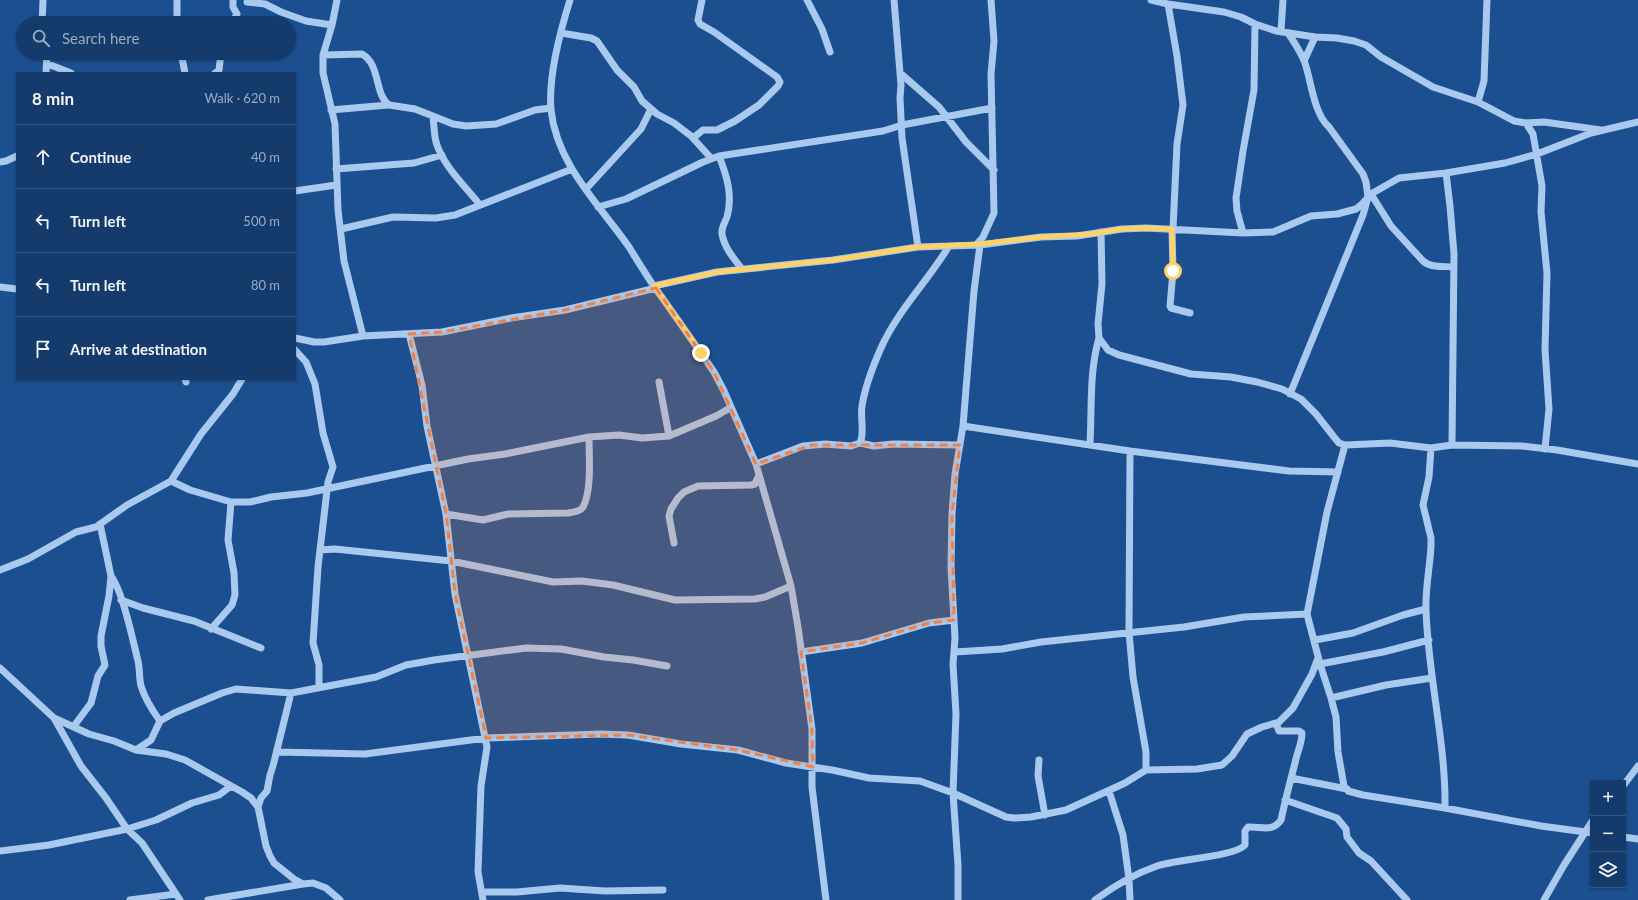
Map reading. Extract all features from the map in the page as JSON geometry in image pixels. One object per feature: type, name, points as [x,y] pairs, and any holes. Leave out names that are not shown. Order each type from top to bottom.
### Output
[{"type":"street","points":[[42,16],[43,0]]},
{"type":"street","points":[[177,0],[177,16]]},
{"type":"street","points":[[233,0],[233,7],[237,14],[236,16]]},
{"type":"street","points":[[337,0],[332,25],[323,55],[323,73],[335,124],[336,185],[344,261],[363,336]]},
{"type":"street","points":[[570,0],[553,70],[551,108],[562,149],[572,169],[714,372],[724,391],[730,408],[756,464],[791,586],[812,729],[812,787],[826,900]]},
{"type":"street","points":[[692,138],[703,130],[717,130],[759,105],[778,86],[780,82],[777,77],[714,32],[700,24],[698,20],[702,0]]},
{"type":"street","points":[[808,0],[822,29],[830,52]]},
{"type":"street","points":[[894,0],[900,73],[902,138],[918,247]]},
{"type":"street","points":[[958,900],[958,865],[953,793],[956,714],[952,664],[955,652],[951,567],[952,514],[955,474],[963,426],[978,245],[994,213],[991,74],[994,41],[991,0]]},
{"type":"street","points":[[1151,0],[1168,4],[1220,10],[1241,17],[1255,24],[1285,32],[1315,37],[1337,38],[1366,45],[1381,56],[1433,87],[1478,102],[1505,117],[1526,123],[1544,122],[1604,130]]},
{"type":"street","points":[[1283,0],[1285,32],[1304,61],[1316,104],[1322,116],[1363,174],[1370,196],[1392,226],[1426,265],[1454,267]]},
{"type":"street","points":[[1478,102],[1484,81],[1487,0]]},
{"type":"street","points":[[247,2],[265,4],[292,16]]},
{"type":"street","points":[[1168,4],[1178,62],[1182,105],[1177,144],[1172,229],[1173,271],[1170,306],[1172,308],[1190,313]]},
{"type":"street","points":[[296,17],[306,21],[332,25]]},
{"type":"street","points":[[1243,233],[1237,211],[1236,198],[1242,151],[1254,90],[1255,24]]},
{"type":"street","points":[[561,33],[591,38],[597,41],[617,70],[634,87],[642,101],[661,117],[678,126],[711,158]]},
{"type":"street","points":[[1304,61],[1315,37]]},
{"type":"street","points":[[323,55],[358,53],[364,55],[376,72],[382,97],[388,105]]},
{"type":"street","points":[[46,72],[48,60]]},
{"type":"street","points":[[182,60],[185,72]]},
{"type":"street","points":[[216,72],[218,70],[220,60]]},
{"type":"street","points":[[48,64],[68,72]]},
{"type":"street","points":[[900,73],[939,107],[966,142],[994,170]]},
{"type":"street","points":[[331,110],[388,105],[415,109],[460,126],[496,124],[535,110],[551,108]]},
{"type":"street","points":[[598,207],[626,199],[711,158],[865,134],[902,125],[992,108]]},
{"type":"street","points":[[586,189],[641,129],[651,109]]},
{"type":"street","points":[[433,117],[436,141],[442,155],[451,169],[480,205]]},
{"type":"street","points":[[296,338],[314,342],[324,342],[363,336],[442,332],[511,318],[565,310],[717,272],[833,260],[918,247],[978,245],[1122,229],[1146,228],[1243,233],[1273,232],[1311,216],[1337,214],[1361,206],[1370,196],[1399,178],[1446,173],[1505,162],[1537,154],[1591,133],[1638,122]]},
{"type":"street","points":[[1526,123],[1533,134],[1542,186],[1541,212],[1547,273],[1545,350],[1549,409],[1545,449]]},
{"type":"street","points":[[336,169],[414,163],[442,155]]},
{"type":"street","points":[[0,162],[16,156]]},
{"type":"street","points":[[719,156],[728,184],[730,201],[727,218],[723,227],[723,239],[742,269]]},
{"type":"street","points":[[341,229],[393,217],[436,218],[455,215],[572,169]]},
{"type":"street","points":[[1446,173],[1454,254],[1452,445]]},
{"type":"street","points":[[296,190],[336,185]]},
{"type":"street","points":[[1290,394],[1358,229],[1370,196]]},
{"type":"street","points":[[1090,444],[1093,374],[1099,338],[1098,324],[1102,284],[1101,232]]},
{"type":"street","points":[[860,443],[862,437],[862,405],[881,348],[902,310],[941,259],[949,246]]},
{"type":"street","points":[[0,287],[16,289]]},
{"type":"street","points":[[409,334],[422,385],[427,426],[446,514],[454,594],[466,656],[486,738],[486,756],[480,792],[478,872],[483,900]]},
{"type":"street","points":[[1099,338],[1108,350],[1119,355],[1191,374],[1232,377],[1282,389],[1302,399],[1316,414],[1334,438],[1339,443],[1345,445],[1390,443],[1431,448],[1452,445],[1522,446],[1557,450],[1638,464]]},
{"type":"street","points":[[296,351],[306,362],[316,384],[322,427],[333,467],[327,488],[320,550],[314,643],[319,665],[319,687]]},
{"type":"street","points":[[0,570],[28,559],[76,532],[90,529],[100,524],[127,505],[171,481],[201,434],[233,394],[241,380]]},
{"type":"street","points":[[659,382],[668,436]]},
{"type":"street","points":[[171,481],[190,490],[231,502],[250,502],[271,497],[297,494],[468,459],[529,450],[589,437],[619,435],[642,438],[668,436],[730,408]]},
{"type":"street","points":[[963,426],[1018,435],[1289,471],[1338,472]]},
{"type":"street","points":[[446,514],[483,520],[508,514],[568,513],[578,511],[582,508],[590,475],[589,437]]},
{"type":"street","points":[[756,464],[803,446],[825,444],[851,446],[860,443],[874,446],[893,444],[960,445]]},
{"type":"street","points":[[1345,445],[1327,512],[1307,614],[1315,640],[1319,661],[1331,698],[1337,729],[1340,771],[1344,786],[1348,791],[1363,795],[1445,808],[1541,826],[1590,832]]},
{"type":"street","points":[[1431,448],[1429,477],[1423,506],[1431,538],[1426,610],[1432,678],[1445,772],[1445,808]]},
{"type":"street","points":[[1130,450],[1129,632],[1133,677],[1146,752],[1146,770]]},
{"type":"street","points":[[674,543],[670,516],[678,498],[684,492],[698,486],[751,485],[754,484],[759,475]]},
{"type":"street","points":[[211,629],[232,605],[235,595],[234,573],[228,540],[231,502]]},
{"type":"street","points":[[100,524],[111,576],[121,600],[138,663],[142,688],[149,705],[160,721]]},
{"type":"street","points":[[320,550],[355,550],[451,562],[553,582],[582,581],[613,585],[676,600],[765,597],[791,586]]},
{"type":"street","points":[[74,726],[91,703],[98,676],[105,665],[101,646],[101,636],[109,596],[111,576]]},
{"type":"street","points":[[121,600],[143,608],[194,621],[261,648]]},
{"type":"street","points":[[1315,640],[1353,633],[1403,615],[1426,610]]},
{"type":"street","points":[[955,652],[1002,649],[1041,642],[1184,627],[1244,617],[1307,614]]},
{"type":"street","points":[[801,652],[862,643],[929,623],[954,620]]},
{"type":"street","points":[[1319,661],[1383,652],[1429,640]]},
{"type":"street","points":[[136,750],[151,740],[160,721],[184,708],[222,693],[236,690],[291,693],[376,677],[406,665],[526,648],[561,649],[666,666]]},
{"type":"street","points":[[277,752],[365,754],[486,738],[600,734],[628,735],[681,744],[738,750],[786,763],[869,778],[920,781],[1014,818],[1045,815],[1066,810],[1108,792],[1142,774],[1146,770],[1214,768],[1222,765],[1232,756],[1247,734],[1283,720],[1296,704],[1319,661]]},
{"type":"street","points":[[0,668],[54,718],[81,766],[106,798],[126,829],[142,843],[178,897]]},
{"type":"street","points":[[1331,698],[1386,685],[1432,678]]},
{"type":"street","points":[[258,807],[261,798],[267,792],[291,693]]},
{"type":"street","points":[[54,718],[89,734],[114,741],[136,750],[177,757],[251,798],[258,807],[266,846],[274,863],[294,879],[303,884]]},
{"type":"street","points":[[1095,900],[1115,885],[1155,867],[1173,861],[1223,854],[1242,848],[1245,845],[1246,829],[1256,826],[1271,828],[1277,826],[1281,820],[1295,761],[1300,748],[1302,733],[1299,730],[1281,732],[1279,731],[1276,723]]},
{"type":"street","points":[[1039,760],[1038,776],[1045,815]]},
{"type":"street","points":[[1626,782],[1638,766]]},
{"type":"street","points":[[1291,778],[1347,789]]},
{"type":"street","points":[[0,851],[49,845],[126,829],[156,820],[192,803],[219,795],[231,786]]},
{"type":"street","points":[[1108,792],[1124,835],[1130,879],[1130,900]]},
{"type":"street","points":[[1285,800],[1337,818],[1346,829],[1347,837],[1352,845],[1359,853],[1371,861],[1408,900]]},
{"type":"street","points":[[1544,900],[1564,865],[1590,832]]},
{"type":"street","points":[[1626,837],[1638,839]]},
{"type":"street","points":[[208,900],[303,884],[321,885],[340,900]]},
{"type":"street","points":[[482,892],[517,892],[560,888],[605,891],[663,890]]},
{"type":"street","points":[[130,900],[178,897]]},
{"type":"highlighted area","points":[[656,288],[714,372],[756,464],[811,445],[960,445],[952,514],[954,620],[929,623],[862,643],[801,652],[812,729],[813,767],[738,750],[628,735],[486,738],[455,594],[446,514],[409,334],[442,332],[565,310]]},
{"type":"route","points":[[701,353],[654,286],[717,272],[833,260],[918,247],[980,244],[1041,237],[1077,236],[1111,230],[1146,228],[1172,229],[1173,271]]}]
